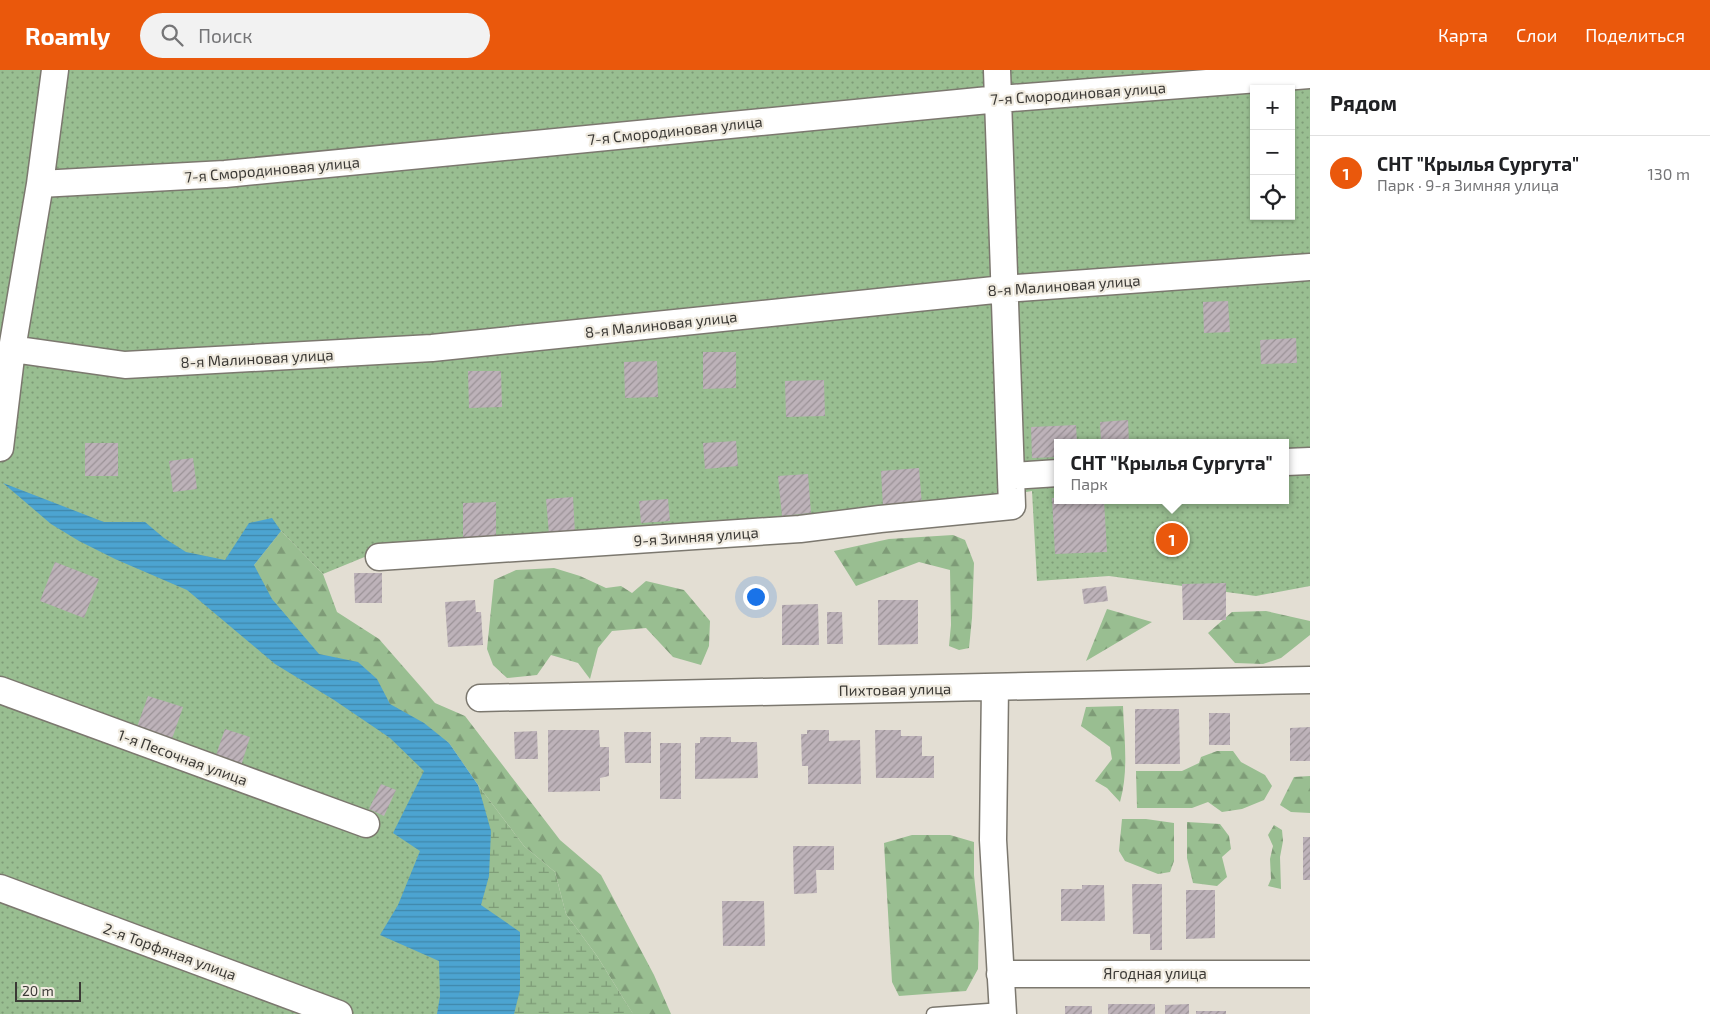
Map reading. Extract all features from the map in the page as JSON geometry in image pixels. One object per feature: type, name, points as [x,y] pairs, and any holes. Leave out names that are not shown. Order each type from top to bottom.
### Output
[{"type":"street","points":[[0,448],[12,349],[40,184],[55,70]]},
{"type":"street","points":[[997,70],[1000,99],[1004,289],[1011,476],[1054,474]]},
{"type":"street","name":"7-я Смородиновая улица","points":[[40,184],[234,173],[1000,99],[1310,75]]},
{"type":"street","name":"8-я Малиновая улица","points":[[12,349],[125,365],[422,349],[1004,289],[1310,267]]},
{"type":"street","points":[[1289,462],[1310,460]]},
{"type":"street","name":"9-я Зимняя улица","points":[[379,557],[800,529],[1012,506],[1011,476]]},
{"type":"street","name":"Пихтовая улица","points":[[480,698],[1310,680]]},
{"type":"street","points":[[995,687],[993,840],[1002,1012]]},
{"type":"street","name":"1-я Песочная улица","points":[[0,690],[366,824]]},
{"type":"street","name":"2-я Торфяная улица","points":[[0,888],[339,1014]]},
{"type":"street","name":"Ягодная улица","points":[[1000,974],[1310,974]]},
{"type":"lane","points":[[933,1014],[1002,1012]]},
{"type":"green space","points":[[0,70],[1310,70],[1310,586],[1256,596],[1109,576],[1037,581],[1032,491],[984,499],[651,529],[389,547],[323,574],[281,531],[254,565],[449,743],[633,1014],[0,1014]]},
{"type":"green space","points":[[281,531],[323,574],[337,612],[379,639],[435,703],[465,716],[560,840],[601,875],[654,975],[671,1014],[633,1014],[597,956],[566,914],[555,872],[524,846],[449,743],[424,723],[390,704],[377,679],[358,662],[319,654],[272,599],[254,565]]},
{"type":"green space","points":[[953,535],[965,540],[974,563],[969,648],[959,650],[949,646],[951,625],[950,570],[919,562],[856,586],[834,551],[889,539]]},
{"type":"green space","points":[[554,568],[580,576],[606,588],[621,586],[632,593],[646,581],[684,590],[710,621],[709,646],[701,665],[673,657],[646,628],[612,631],[598,648],[590,679],[578,663],[551,655],[537,675],[507,678],[493,665],[487,649],[494,580],[516,570]]},
{"type":"green space","points":[[1107,609],[1152,622],[1086,661]]},
{"type":"green space","points":[[1266,611],[1310,621],[1310,635],[1281,658],[1263,664],[1235,663],[1208,633],[1232,612]]},
{"type":"green space","points":[[1123,706],[1125,766],[1120,802],[1107,788],[1095,781],[1112,759],[1110,747],[1081,726],[1086,707]]},
{"type":"green space","points":[[1217,751],[1233,751],[1241,762],[1265,775],[1272,786],[1264,800],[1242,809],[1222,812],[1208,802],[1192,808],[1137,808],[1136,771],[1182,771],[1199,763],[1201,757]]},
{"type":"green space","points":[[1310,776],[1310,813],[1291,812],[1280,805],[1294,777]]},
{"type":"green space","points":[[478,785],[524,846],[555,872],[566,914],[597,956],[633,1014],[514,1014],[520,990],[481,906],[489,876],[491,831]]},
{"type":"green space","points":[[1122,819],[1146,819],[1174,823],[1174,861],[1170,872],[1158,874],[1125,861],[1119,851]]},
{"type":"green space","points":[[1187,822],[1220,824],[1229,836],[1231,849],[1222,857],[1227,877],[1217,886],[1193,883],[1187,858]]},
{"type":"green space","points":[[1274,825],[1282,830],[1283,841],[1280,857],[1281,889],[1268,886],[1271,879],[1270,859],[1273,846],[1268,835]]},
{"type":"green space","points":[[912,835],[950,835],[974,842],[974,875],[979,923],[978,969],[966,991],[899,996],[892,982],[884,843]]},
{"type":"water","points":[[3,483],[104,522],[145,522],[164,538],[186,552],[225,560],[249,523],[272,518],[281,531],[254,565],[272,599],[319,654],[358,662],[377,679],[390,704],[424,723],[449,743],[478,785],[491,831],[489,876],[481,905],[520,932],[520,990],[514,1014],[437,1014],[440,996],[439,961],[380,935],[398,905],[420,851],[393,833],[424,771],[390,738],[334,700],[275,664],[187,590],[115,559],[79,541],[51,524]]},
{"type":"building","points":[[1228,301],[1230,332],[1204,333],[1203,302]]},
{"type":"building","points":[[1296,338],[1297,363],[1261,364],[1260,340]]},
{"type":"building","points":[[703,352],[736,352],[736,388],[703,389]]},
{"type":"building","points":[[657,361],[658,397],[625,398],[624,362]]},
{"type":"building","points":[[468,371],[501,371],[502,407],[469,408]]},
{"type":"building","points":[[824,380],[825,416],[786,417],[785,381]]},
{"type":"building","points":[[1128,420],[1129,439],[1101,439],[1100,422]]},
{"type":"building","points":[[1076,425],[1077,439],[1054,439],[1054,457],[1032,458],[1031,427]]},
{"type":"building","points":[[736,441],[738,466],[705,469],[703,443]]},
{"type":"building","points":[[85,443],[118,443],[118,476],[85,476]]},
{"type":"building","points":[[193,458],[197,489],[173,492],[169,461]]},
{"type":"building","points":[[919,468],[922,505],[883,507],[881,471]]},
{"type":"building","points":[[808,474],[811,513],[782,516],[778,476]]},
{"type":"building","points":[[573,497],[575,533],[549,534],[546,499]]},
{"type":"building","points":[[1052,498],[1054,498],[1054,504],[1104,504],[1107,552],[1055,554]]},
{"type":"building","points":[[668,499],[670,521],[641,523],[639,501]]},
{"type":"building","points":[[496,502],[496,539],[463,539],[463,503]]},
{"type":"building","points":[[55,562],[99,579],[84,618],[40,601]]},
{"type":"building","points":[[354,573],[382,573],[382,603],[355,603]]},
{"type":"building","points":[[1226,583],[1226,620],[1183,620],[1182,584]]},
{"type":"building","points":[[1106,586],[1108,601],[1084,604],[1082,589]]},
{"type":"building","points":[[475,600],[476,612],[481,612],[483,645],[448,647],[445,602]]},
{"type":"building","points":[[878,600],[918,600],[918,644],[878,645]]},
{"type":"building","points":[[818,604],[819,645],[782,645],[782,605]]},
{"type":"building","points":[[827,612],[842,612],[843,644],[827,644]]},
{"type":"building","points":[[148,696],[183,707],[172,739],[137,727]]},
{"type":"building","points":[[1135,709],[1179,709],[1180,764],[1135,764]]},
{"type":"building","points":[[1209,713],[1230,713],[1230,745],[1209,745]]},
{"type":"building","points":[[1310,727],[1310,761],[1290,761],[1290,728]]},
{"type":"building","points":[[225,729],[250,737],[241,766],[215,758]]},
{"type":"building","points":[[548,730],[599,730],[600,747],[609,747],[609,776],[600,778],[600,791],[548,792]]},
{"type":"building","points":[[807,730],[829,730],[829,741],[860,740],[861,784],[808,784],[808,766],[802,766],[801,734],[807,734]]},
{"type":"building","points":[[875,730],[901,730],[901,736],[922,736],[922,756],[934,756],[934,778],[876,778]]},
{"type":"building","points":[[537,731],[538,759],[515,759],[514,732]]},
{"type":"building","points":[[624,732],[651,732],[651,763],[625,763]]},
{"type":"building","points":[[700,737],[731,737],[731,742],[757,742],[758,778],[695,779],[695,743],[700,743]]},
{"type":"building","points":[[660,743],[681,743],[681,799],[660,799]]},
{"type":"building","points":[[381,784],[396,790],[384,816],[369,809]]},
{"type":"building","points":[[1303,837],[1310,837],[1310,880],[1303,880]]},
{"type":"building","points":[[793,846],[834,846],[834,870],[816,870],[817,893],[794,894]]},
{"type":"building","points":[[1132,884],[1162,884],[1162,950],[1150,950],[1150,934],[1133,934]]},
{"type":"building","points":[[1082,885],[1104,885],[1105,921],[1061,921],[1061,889],[1082,889]]},
{"type":"building","points":[[1186,890],[1215,890],[1215,938],[1186,939]]},
{"type":"building","points":[[722,901],[764,901],[765,946],[723,946]]},
{"type":"building","points":[[1108,1004],[1155,1004],[1155,1014],[1108,1014]]},
{"type":"building","points":[[1189,1004],[1189,1014],[1165,1014],[1165,1005]]},
{"type":"building","points":[[1065,1006],[1092,1006],[1092,1014],[1065,1014]]},
{"type":"building","points":[[1196,1011],[1226,1011],[1226,1014],[1196,1014]]},
{"type":"place","name":"CНТ \"Крылья Сургута\"","points":[[1172,539]]}]
